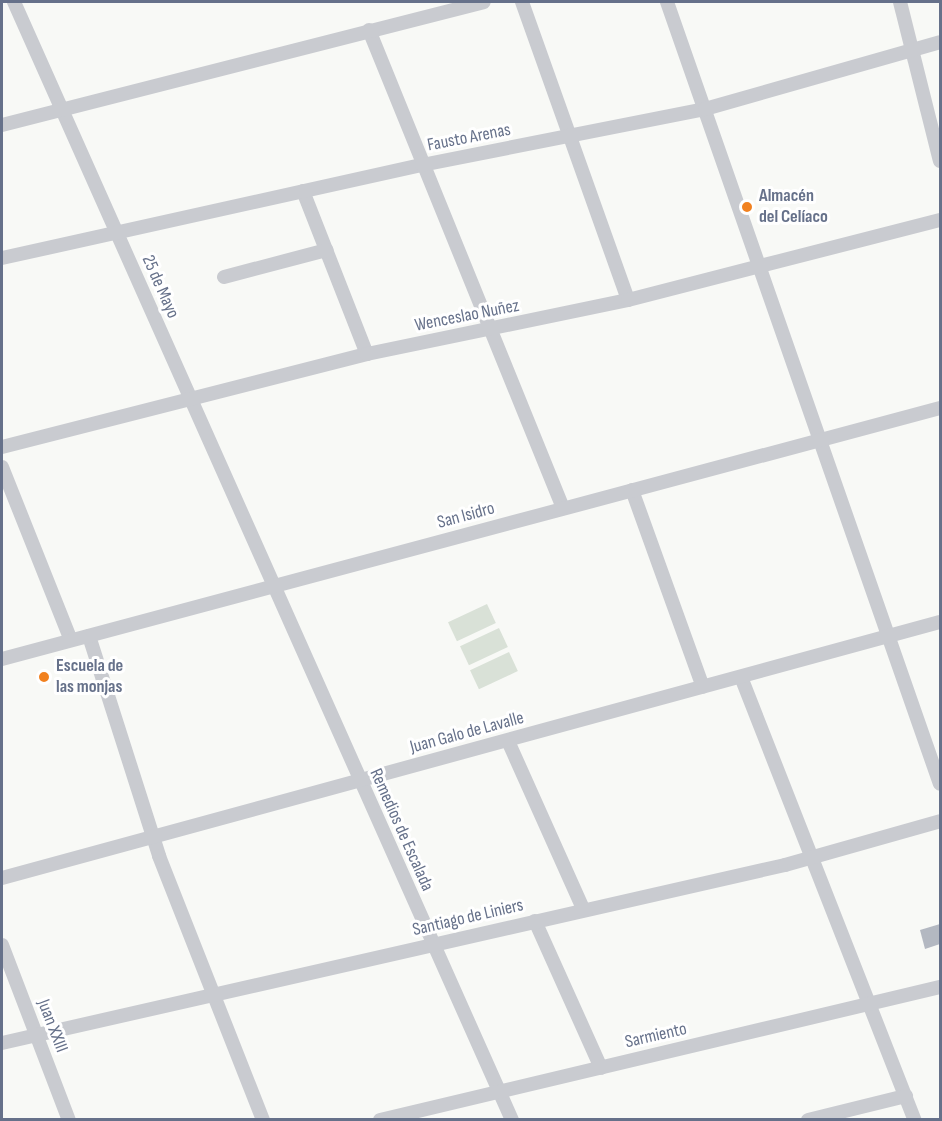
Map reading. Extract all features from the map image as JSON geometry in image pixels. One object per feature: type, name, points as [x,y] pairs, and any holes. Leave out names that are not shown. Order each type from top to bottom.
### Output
[{"type":"street","name":"25 de Mayo","points":[[14,2],[275,587]]},
{"type":"street","points":[[2,125],[484,2]]},
{"type":"street","points":[[522,2],[568,137],[628,300]]},
{"type":"street","points":[[667,2],[940,784]]},
{"type":"street","points":[[900,2],[940,161]]},
{"type":"street","points":[[369,30],[563,508]]},
{"type":"street","name":"Fausto Arenas","points":[[2,258],[423,165],[705,109],[940,42]]},
{"type":"street","points":[[303,191],[367,354]]},
{"type":"street","name":"Wenceslao Nuñez","points":[[2,447],[189,397],[367,354],[628,300],[940,219]]},
{"type":"street","points":[[224,277],[327,250]]},
{"type":"street","name":"San Isidro","points":[[2,659],[940,408]]},
{"type":"street","points":[[2,467],[71,640]]},
{"type":"street","points":[[632,490],[703,687]]},
{"type":"street","name":"Remedios de Escalada","points":[[275,587],[359,781],[512,1119]]},
{"type":"street","name":"Juan Galo de Lavalle","points":[[2,878],[940,622]]},
{"type":"street","points":[[88,636],[153,837],[263,1119]]},
{"type":"street","points":[[741,677],[814,857],[915,1119]]},
{"type":"street","points":[[508,741],[583,909]]},
{"type":"street","name":"Santiago de Liniers","points":[[2,1043],[814,857],[940,821]]},
{"type":"street","points":[[535,921],[601,1068]]},
{"type":"street","name":"Juan XXIII","points":[[2,945],[69,1119]]},
{"type":"street","name":"Sarmiento","points":[[380,1119],[940,987]]},
{"type":"street","points":[[808,1119],[906,1096]]},
{"type":"shaded area","points":[[487,604],[496,623],[457,641],[448,622]]},
{"type":"shaded area","points":[[499,628],[508,647],[469,665],[460,646]]},
{"type":"shaded area","points":[[509,652],[518,671],[479,689],[470,670]]},
{"type":"building","points":[[940,924],[940,944],[925,949],[920,930]]},
{"type":"place","name":"Almacén del Celíaco","points":[[747,207]]},
{"type":"place","name":"Escuela de las monjas","points":[[44,677]]}]
